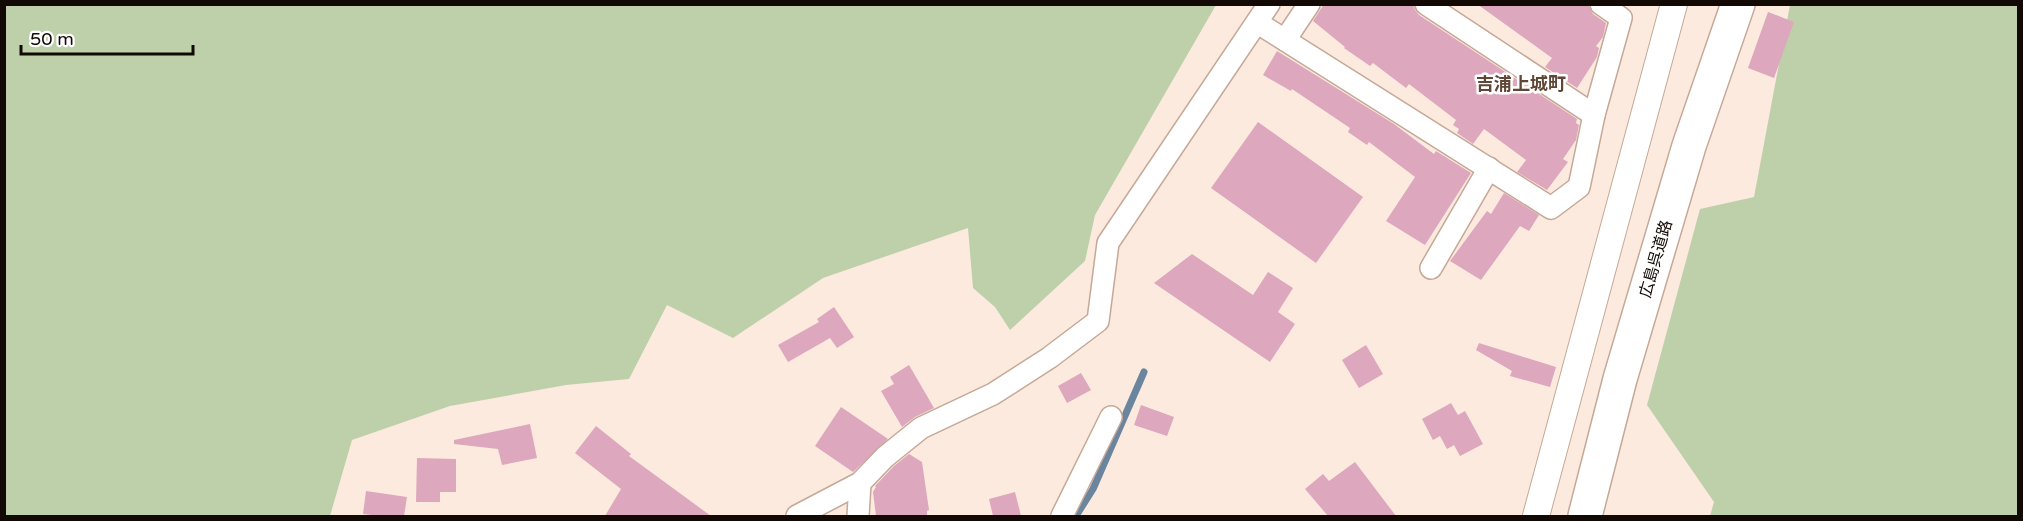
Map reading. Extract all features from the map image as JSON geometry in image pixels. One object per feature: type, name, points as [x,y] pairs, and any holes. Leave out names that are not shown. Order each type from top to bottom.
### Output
[{"type":"highway","name":"広島呉道路","points":[[1585,516],[1620,379],[1689,146],[1738,4]]},
{"type":"street","points":[[797,516],[860,483],[885,457],[921,428],[993,394],[1049,358],[1098,321],[1107,243],[1269,4]]},
{"type":"street","points":[[1285,40],[1309,4]]},
{"type":"street","points":[[1426,4],[1594,115]]},
{"type":"street","points":[[1258,23],[1551,207],[1579,187],[1594,115],[1621,18],[1601,4]]},
{"type":"street","points":[[1536,516],[1674,4]]},
{"type":"street","points":[[1431,268],[1489,168]]},
{"type":"street","points":[[1062,516],[1111,417]]},
{"type":"street","points":[[858,516],[860,483]]},
{"type":"green space","points":[[4,5],[1216,5],[1095,215],[1085,261],[1010,330],[995,307],[973,288],[968,228],[823,278],[733,338],[667,305],[629,379],[566,385],[450,406],[352,440],[330,516],[5,516]]},
{"type":"green space","points":[[1790,5],[2018,5],[2018,516],[1710,516],[1714,502],[1647,405],[1700,209],[1754,197]]},
{"type":"building","points":[[1324,4],[1413,4],[1419,15],[1577,119],[1576,123],[1579,125],[1576,140],[1563,159],[1568,162],[1547,190],[1517,172],[1526,160],[1484,129],[1473,144],[1457,133],[1459,129],[1453,125],[1456,120],[1409,84],[1406,88],[1373,63],[1370,66],[1344,48],[1313,21]]},
{"type":"building","points":[[1477,4],[1588,4],[1593,14],[1606,23],[1603,37],[1596,46],[1599,48],[1597,57],[1577,88],[1545,67],[1552,58]]},
{"type":"building","points":[[1768,12],[1794,22],[1774,78],[1748,68]]},
{"type":"building","points":[[1277,51],[1394,124],[1434,154],[1436,151],[1471,173],[1425,245],[1386,221],[1415,177],[1369,142],[1367,145],[1348,132],[1350,128],[1292,89],[1291,91],[1263,75]]},
{"type":"building","points":[[1258,122],[1363,197],[1316,263],[1211,188]]},
{"type":"building","points":[[1504,193],[1539,215],[1529,231],[1520,226],[1481,280],[1450,261],[1487,211],[1491,214]]},
{"type":"building","points":[[1192,254],[1253,295],[1268,272],[1293,288],[1278,312],[1295,324],[1270,362],[1154,283]]},
{"type":"building","points":[[834,307],[854,337],[837,348],[830,338],[788,362],[778,345],[819,322],[817,319]]},
{"type":"building","points":[[1479,343],[1556,367],[1550,387],[1510,376],[1512,371],[1476,350]]},
{"type":"building","points":[[1366,345],[1383,374],[1359,388],[1342,360]]},
{"type":"building","points":[[909,365],[934,408],[915,417],[902,427],[881,391],[894,384],[890,377]]},
{"type":"building","points":[[1081,373],[1091,390],[1067,403],[1058,386]]},
{"type":"building","points":[[1451,403],[1458,415],[1465,411],[1483,444],[1460,456],[1454,445],[1447,449],[1440,436],[1433,440],[1422,419]]},
{"type":"building","points":[[1141,405],[1174,417],[1167,436],[1134,425]]},
{"type":"building","points":[[841,407],[888,439],[853,472],[815,446]]},
{"type":"building","points":[[530,424],[537,458],[502,465],[498,449],[454,444],[454,440]]},
{"type":"building","points":[[596,426],[631,454],[629,456],[711,516],[605,516],[621,489],[575,453]]},
{"type":"building","points":[[909,454],[922,462],[929,510],[927,516],[876,516],[873,492],[875,486]]},
{"type":"building","points":[[417,458],[456,459],[456,492],[440,492],[440,502],[416,502]]},
{"type":"building","points":[[1355,462],[1396,516],[1328,516],[1305,489],[1323,474],[1329,481]]},
{"type":"building","points":[[366,491],[407,497],[404,516],[363,514]]},
{"type":"building","points":[[1015,492],[1021,516],[993,516],[989,499]]},
{"type":"waterway","points":[[1076,516],[1093,489],[1144,372]]},
{"type":"district","name":"吉浦上城町","points":[[1521,84]]}]
